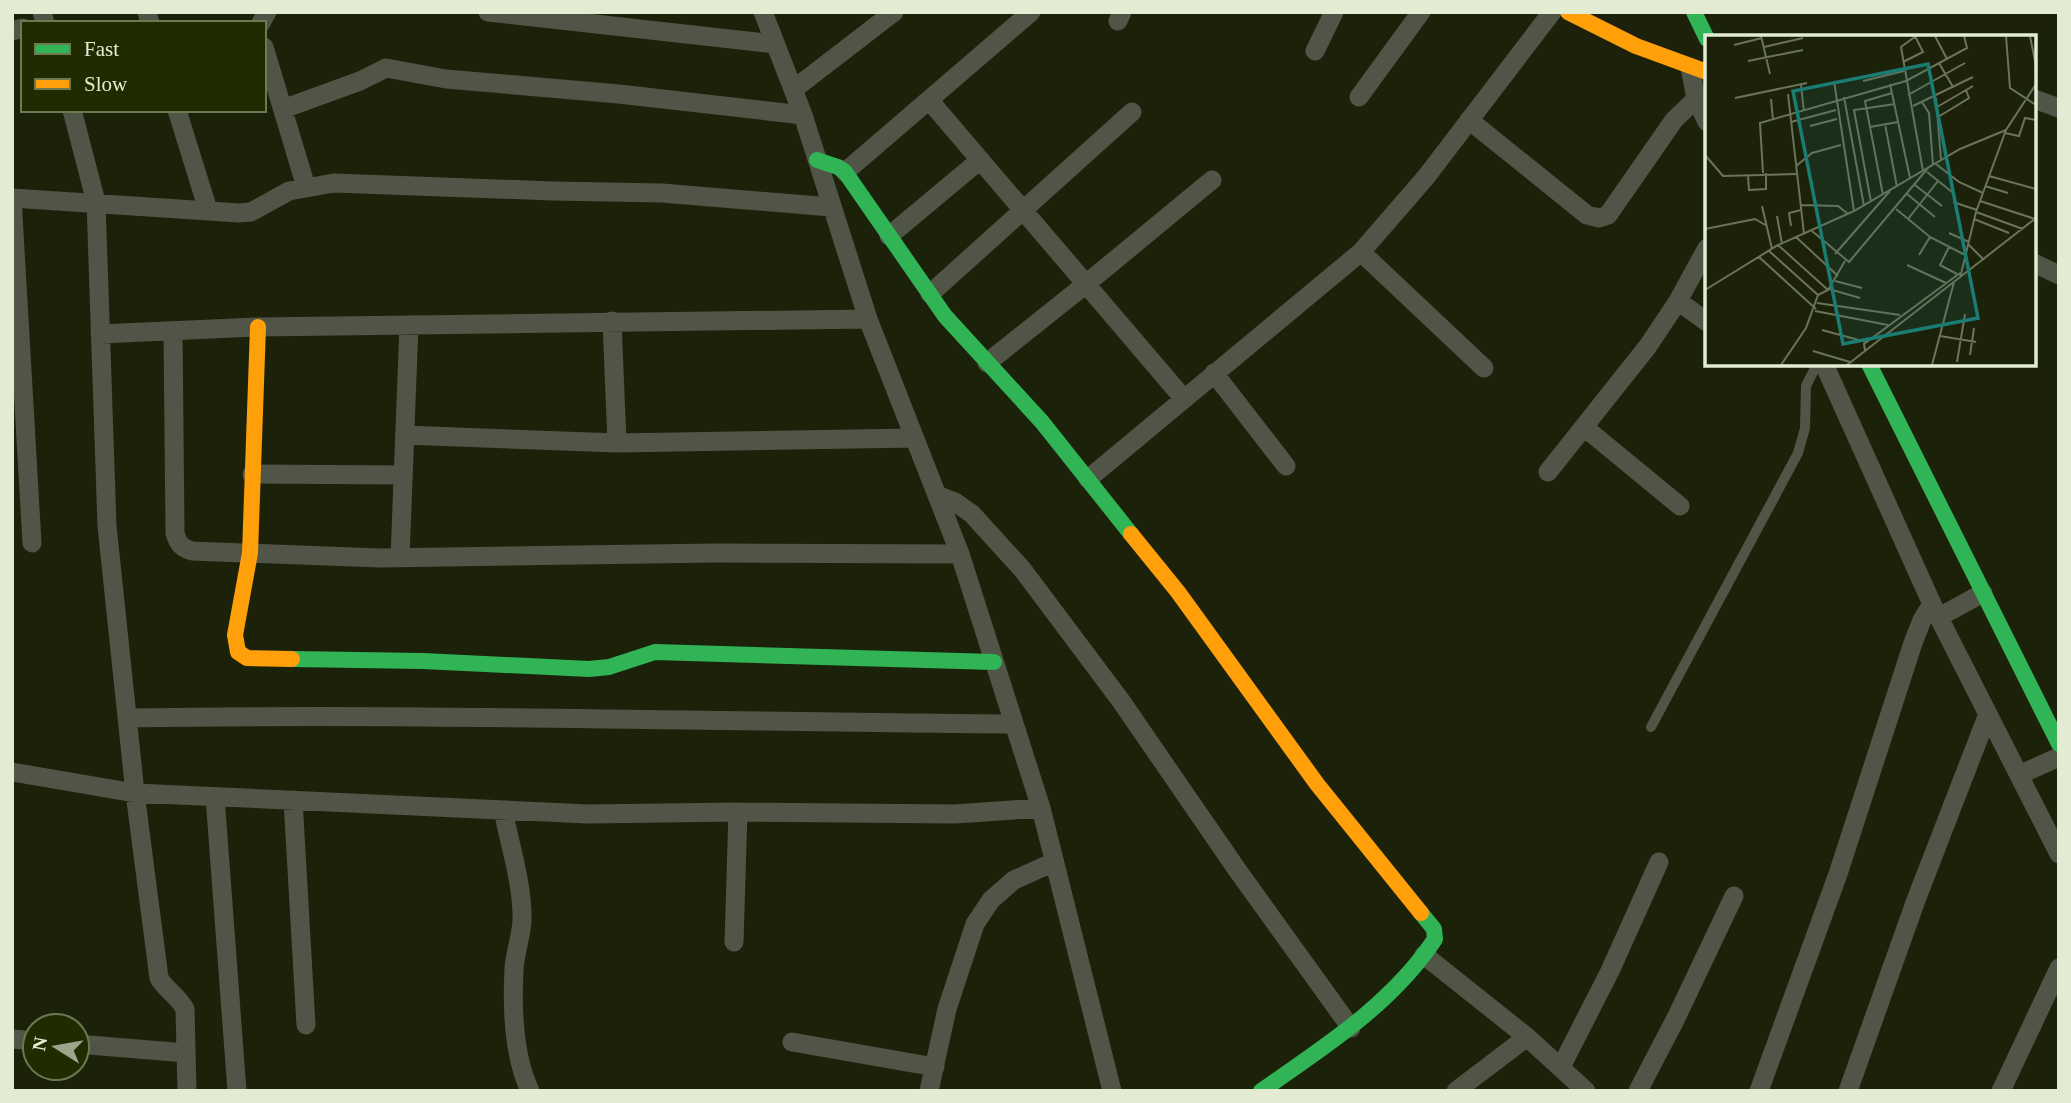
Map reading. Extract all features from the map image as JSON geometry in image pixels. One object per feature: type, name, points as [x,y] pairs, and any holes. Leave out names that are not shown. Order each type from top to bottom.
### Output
[{"type":"street","points":[[488,12],[775,44]]},
{"type":"street","points":[[763,12],[803,115],[868,318],[960,554],[1041,808],[1112,1091]]},
{"type":"street","points":[[794,89],[894,12]]},
{"type":"street","points":[[845,172],[1031,12]]},
{"type":"street","points":[[1315,51],[1334,12]]},
{"type":"street","points":[[1359,97],[1421,12]]},
{"type":"street","points":[[1088,479],[1361,252],[1426,177],[1552,12]]},
{"type":"street","points":[[1568,12],[1603,32],[1698,69],[1696,99],[1705,118]]},
{"type":"street","points":[[1694,12],[1705,35]]},
{"type":"street","points":[[266,54],[306,187]]},
{"type":"street","points":[[283,109],[360,81],[386,68],[458,80],[619,94],[803,115]]},
{"type":"street","points":[[1469,120],[1587,215],[1598,218],[1608,215],[1674,120],[1696,99]]},
{"type":"street","points":[[929,100],[1184,399]]},
{"type":"street","points":[[2036,100],[2059,108]]},
{"type":"street","points":[[73,112],[96,202],[107,526],[135,793],[159,978],[164,986],[180,999],[185,1009],[187,1091]]},
{"type":"street","points":[[178,112],[208,211]]},
{"type":"street","points":[[930,294],[1132,112]]},
{"type":"street","points":[[817,160],[845,172],[960,334],[1042,422],[1088,479],[1178,593],[1317,784],[1434,929],[1434,939],[1411,971],[1351,1028],[1261,1091]]},
{"type":"street","points":[[889,236],[980,160]]},
{"type":"street","points":[[987,363],[1212,180]]},
{"type":"street","points":[[32,543],[21,490],[12,198],[239,213],[251,212],[289,191],[334,183],[662,193],[831,207]]},
{"type":"street","points":[[1361,252],[1484,368]]},
{"type":"street","points":[[1548,472],[1648,346],[1678,301],[1705,252]]},
{"type":"street","points":[[2036,264],[2059,275]]},
{"type":"street","points":[[1678,301],[1705,320]]},
{"type":"street","points":[[100,334],[258,327],[868,318]]},
{"type":"street","points":[[612,321],[617,443]]},
{"type":"street","points":[[400,558],[409,325]]},
{"type":"street","points":[[258,327],[250,553],[235,644],[238,652],[247,658],[424,661],[589,668],[609,667],[655,652],[994,662]]},
{"type":"street","points":[[173,331],[175,533],[177,542],[192,551],[400,558],[716,553],[960,554]]},
{"type":"street","points":[[1825,366],[1935,610],[2059,853]]},
{"type":"street","points":[[1870,366],[2059,744]]},
{"type":"street","points":[[1214,373],[1286,466]]},
{"type":"street","points":[[1584,427],[1680,506]]},
{"type":"street","points":[[405,435],[617,443],[915,438]]},
{"type":"street","points":[[253,474],[403,475]]},
{"type":"street","points":[[937,495],[955,502],[972,514],[1021,569],[1121,701],[1238,871],[1351,1028]]},
{"type":"street","points":[[1759,1091],[1838,874],[1922,620],[1935,610],[1983,593]]},
{"type":"street","points":[[1848,1091],[1916,900],[1988,714]]},
{"type":"street","points":[[127,718],[316,715],[1014,724]]},
{"type":"street","points":[[2019,775],[2059,757]]},
{"type":"street","points":[[12,772],[135,793],[588,814],[955,814],[1041,808]]},
{"type":"street","points":[[215,797],[237,1091]]},
{"type":"street","points":[[293,800],[306,1025]]},
{"type":"street","points":[[503,810],[521,897],[522,922],[514,967],[514,1006],[518,1051],[530,1091]]},
{"type":"street","points":[[734,942],[738,812]]},
{"type":"street","points":[[929,1091],[947,1009],[975,924],[991,900],[1014,880],[1054,862]]},
{"type":"street","points":[[1561,1067],[1604,983],[1659,862]]},
{"type":"street","points":[[1638,1091],[1734,896]]},
{"type":"street","points":[[1424,955],[1527,1037],[1586,1091]]},
{"type":"street","points":[[2001,1091],[2059,968]]},
{"type":"street","points":[[1456,1091],[1527,1037]]},
{"type":"street","points":[[792,1042],[935,1067]]},
{"type":"street","points":[[91,1045],[186,1053]]},
{"type":"lane","points":[[1651,727],[1798,453],[1805,428],[1806,386],[1816,366]]},
{"type":"traffic: fast","points":[[1694,12],[1705,35]]},
{"type":"traffic: fast","points":[[817,160],[845,172],[945,316],[1042,422],[1131,534]]},
{"type":"traffic: fast","points":[[1870,366],[2059,744]]},
{"type":"traffic: fast","points":[[292,659],[423,661],[589,669],[609,667],[655,652],[994,662]]},
{"type":"traffic: fast","points":[[1261,1091],[1356,1023],[1399,984],[1435,939],[1434,929],[1421,913]]},
{"type":"traffic: slow","points":[[1568,12],[1636,46],[1705,71]]},
{"type":"traffic: slow","points":[[258,327],[250,553],[235,635],[238,652],[247,658],[292,659]]},
{"type":"traffic: slow","points":[[1131,534],[1178,592],[1317,784],[1421,913]]}]
